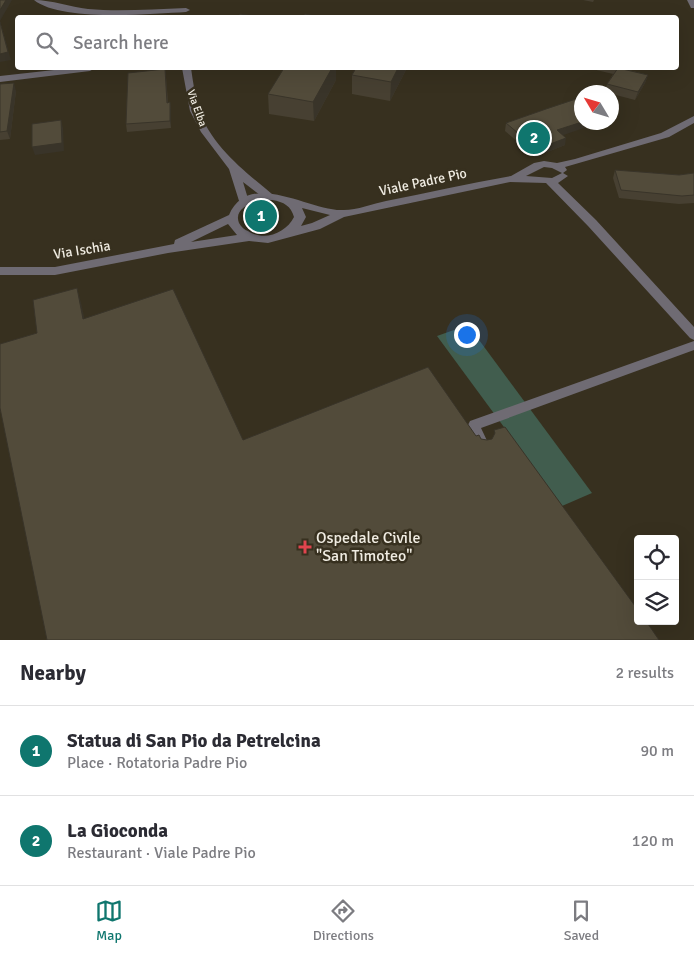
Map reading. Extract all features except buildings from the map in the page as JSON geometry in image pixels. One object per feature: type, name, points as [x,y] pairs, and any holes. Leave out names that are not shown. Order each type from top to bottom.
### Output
[{"type":"street","points":[[38,0],[51,6],[76,11],[185,14],[188,0]]},
{"type":"street","points":[[691,0],[694,6]]},
{"type":"street","points":[[0,79],[74,70]]},
{"type":"street","name":"Via Elba","points":[[186,70],[196,111],[206,132],[234,170],[268,196]]},
{"type":"street","name":"Viale Padre Pio","points":[[288,233],[316,226],[341,214],[510,179],[538,179],[550,182],[558,180],[561,171],[578,162],[665,135],[694,119]]},
{"type":"street","name":"Viale Padre Pio","points":[[510,179],[543,163],[561,171]]},
{"type":"street","points":[[533,168],[533,174],[538,179]]},
{"type":"street","name":"Via Elba","points":[[234,170],[244,202]]},
{"type":"street","points":[[561,171],[567,196]]},
{"type":"street","points":[[550,182],[567,196],[694,335]]},
{"type":"street","points":[[268,196],[291,202],[299,212],[300,217],[294,228],[288,233],[272,239],[250,238],[236,228],[233,217],[235,212],[244,202],[268,196]]},
{"type":"street","name":"Viale Padre Pio","points":[[291,202],[341,214]]},
{"type":"street","name":"Via Ischia","points":[[168,249],[233,217]]},
{"type":"street","name":"Via Ischia","points":[[0,271],[55,270],[168,249],[250,238]]},
{"type":"street","points":[[635,269],[694,323]]},
{"type":"lane","points":[[484,446],[474,425],[694,345]]},
{"type":"green space","points":[[468,325],[592,493],[562,506],[437,336]]},
{"type":"place","name":"La Gioconda","points":[[534,138]]},
{"type":"place","name":"Statua di San Pio da Petrelcina","points":[[261,216]]},
{"type":"place","name":"Ospedale Civile \"San Timoteo\"","points":[[305,547]]}]
